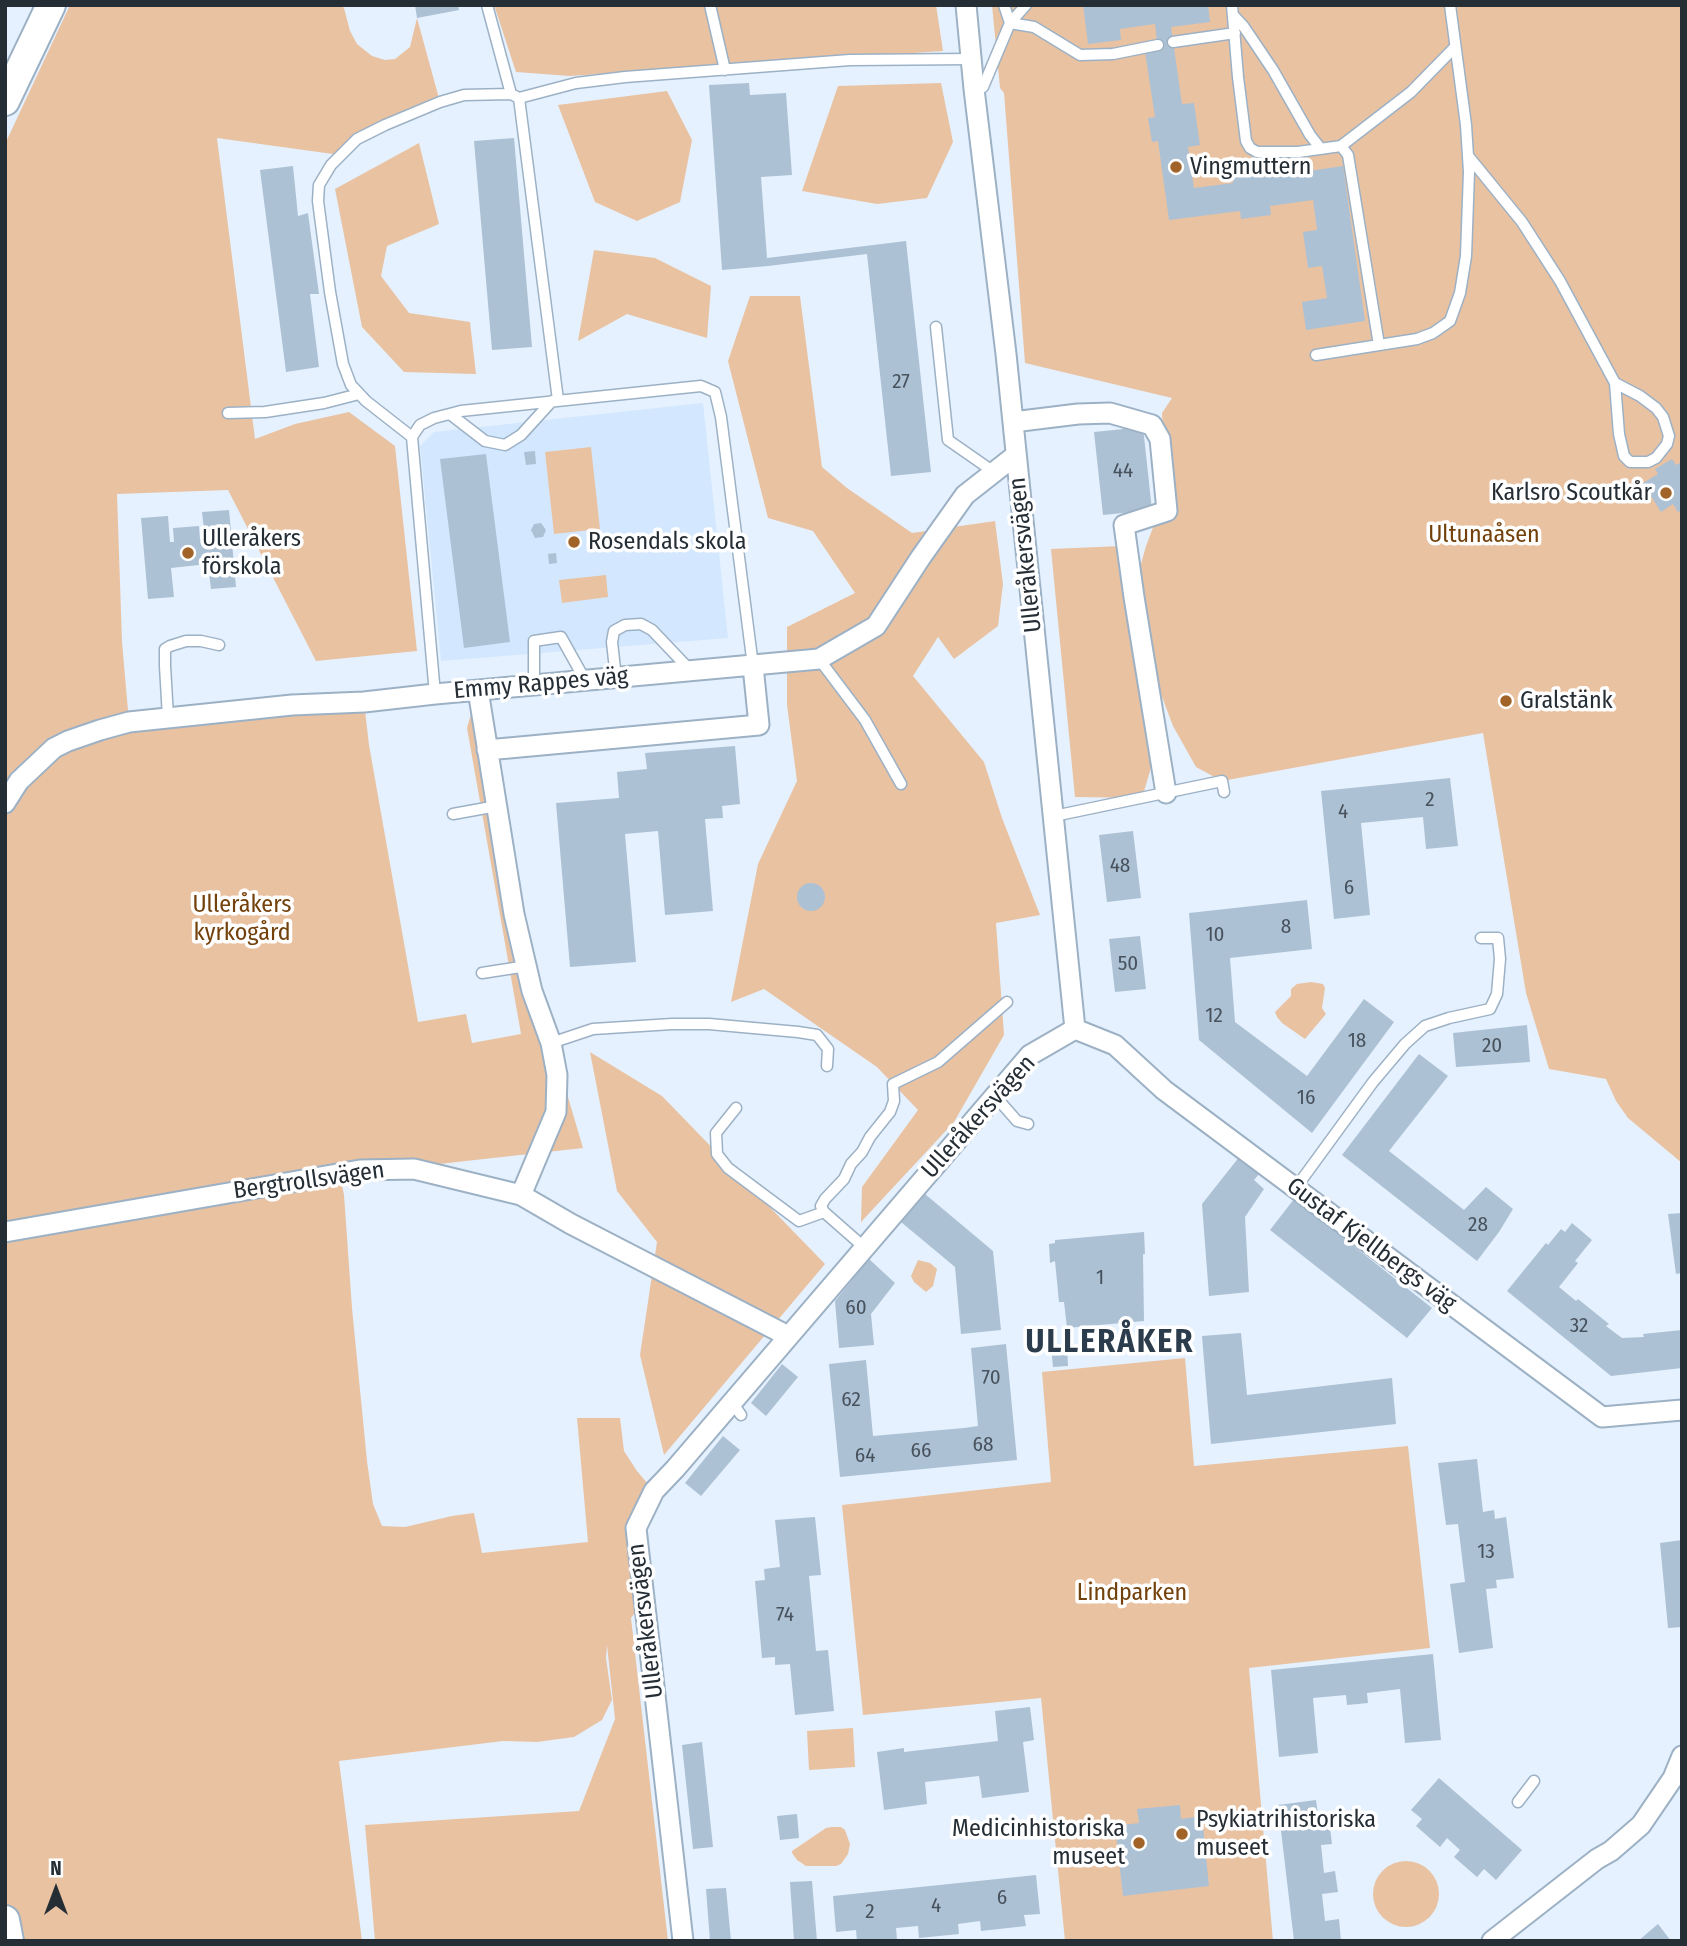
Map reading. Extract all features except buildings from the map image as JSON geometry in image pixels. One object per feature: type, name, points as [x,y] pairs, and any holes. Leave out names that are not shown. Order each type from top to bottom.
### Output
[{"type":"main road","points":[[5,102],[51,5]]},
{"type":"main road","points":[[5,1920],[9,1941]]},
{"type":"street","name":"Ulleråkersvägen","points":[[683,1941],[636,1528],[654,1491],[736,1409],[788,1336],[1030,1055],[1075,1029],[1013,422],[966,5]]},
{"type":"street","points":[[1013,422],[1079,414],[1110,414],[1152,425],[1160,439],[1167,511],[1124,525],[1166,793]]},
{"type":"street","name":"Emmy Rappes väg","points":[[5,803],[19,781],[54,748],[129,722],[292,705],[364,702],[819,659],[876,626],[965,495],[1016,455]]},
{"type":"street","points":[[487,750],[759,725],[753,666]]},
{"type":"street","points":[[478,690],[514,914],[533,992],[551,1043],[557,1075],[556,1112],[521,1195]]},
{"type":"street","name":"Gustaf Kjellbergs väg","points":[[1075,1029],[1115,1045],[1164,1090],[1602,1417],[1682,1410]]},
{"type":"street","name":"Bergtrollsvägen","points":[[5,1232],[360,1170],[414,1169],[521,1195],[571,1224],[788,1336]]},
{"type":"street","points":[[1492,1941],[1641,1825],[1674,1778],[1682,1756]]},
{"type":"lane","points":[[487,5],[515,96],[555,400]]},
{"type":"lane","points":[[710,5],[725,70]]},
{"type":"lane","points":[[1004,5],[1010,23]]},
{"type":"lane","points":[[974,89],[983,88],[1010,23],[1026,5]]},
{"type":"lane","points":[[1315,355],[1417,339],[1433,333],[1450,321],[1460,293],[1466,256],[1469,157],[1450,5]]},
{"type":"lane","points":[[1233,10],[1246,141],[1250,148],[1257,152],[1298,152],[1342,146],[1411,92],[1455,47]]},
{"type":"lane","points":[[1233,10],[1321,149]]},
{"type":"lane","points":[[1010,23],[1034,26],[1080,55],[1113,54],[1158,45]]},
{"type":"lane","points":[[1173,42],[1235,33]]},
{"type":"lane","points":[[412,436],[359,394],[351,385],[343,364],[318,201],[319,185],[331,165],[357,139],[384,125],[464,95],[515,96],[576,83],[625,77],[850,60],[971,59]]},
{"type":"lane","points":[[1342,146],[1348,155],[1379,345]]},
{"type":"lane","points":[[1469,157],[1522,222],[1554,271],[1615,383],[1619,434],[1624,456],[1630,461],[1640,463],[1656,458],[1667,444],[1669,436],[1663,417],[1640,396],[1615,383]]},
{"type":"lane","points":[[936,327],[948,440],[993,472]]},
{"type":"lane","points":[[435,694],[412,436],[420,425],[450,414],[555,400],[701,386],[715,392],[720,417],[753,666]]},
{"type":"lane","points":[[228,414],[265,412],[359,394]]},
{"type":"lane","points":[[450,414],[485,441],[505,445],[521,435],[555,400]]},
{"type":"lane","points":[[616,678],[612,642],[614,631],[625,625],[641,624],[652,630],[691,671]]},
{"type":"lane","points":[[534,685],[534,641],[561,637],[585,681]]},
{"type":"lane","points":[[168,717],[165,649],[186,641],[219,645]]},
{"type":"lane","points":[[819,659],[865,720],[901,784]]},
{"type":"lane","points":[[1054,816],[1222,782],[1224,792]]},
{"type":"lane","points":[[453,814],[496,806]]},
{"type":"lane","points":[[1295,1189],[1373,1082],[1405,1044],[1425,1026],[1490,1009],[1497,994],[1500,959],[1498,938],[1481,938]]},
{"type":"lane","points":[[482,973],[527,967]]},
{"type":"lane","points":[[865,1248],[824,1212],[821,1206],[825,1199],[844,1179],[851,1164],[890,1112],[894,1101],[893,1084],[938,1062],[1007,1002]]},
{"type":"lane","points":[[551,1043],[593,1029],[709,1024],[817,1035],[828,1049],[827,1066]]},
{"type":"lane","points":[[995,1096],[1017,1121],[1028,1124]]},
{"type":"lane","points":[[736,1108],[716,1133],[717,1154],[728,1168],[799,1221],[824,1212]]},
{"type":"lane","points":[[1518,1802],[1534,1781]]},
{"type":"shaded area","name":"Rosendals skola","points":[[703,403],[728,638],[441,661],[420,446],[434,432]]},
{"type":"green space","name":"Ulleråkers kyrkogård","points":[[70,5],[341,5],[357,44],[372,56],[385,60],[395,59],[410,47],[417,18],[440,102],[385,125],[340,155],[217,138],[255,439],[295,424],[349,412],[395,446],[417,651],[316,661],[228,490],[117,494],[122,642],[129,722],[364,702],[369,745],[418,1022],[466,1014],[472,1043],[521,1034],[467,728],[478,690],[514,914],[583,1148],[340,1175],[373,1504],[382,1526],[405,1527],[474,1513],[482,1553],[588,1542],[577,1418],[620,1418],[624,1451],[654,1491],[636,1528],[644,1601],[631,1618],[668,1941],[375,1941],[365,1825],[579,1811],[615,1719],[607,1645],[606,1658],[612,1700],[602,1720],[574,1737],[537,1742],[503,1741],[339,1761],[362,1941],[5,1941],[5,144]]},
{"type":"green space","points":[[494,5],[936,5],[943,51],[570,76],[516,72]]},
{"type":"green space","name":"Ultunaåsen","points":[[992,5],[1682,5],[1682,1163],[1628,1118],[1606,1079],[1549,1069],[1526,993],[1483,733],[1222,781],[1196,767],[1173,726],[1150,665],[1139,571],[1166,493],[1162,413],[1172,398],[1025,363],[1004,93],[1000,88]]},
{"type":"green space","points":[[941,83],[953,142],[927,198],[877,204],[802,191],[838,86]]},
{"type":"green space","points":[[667,91],[692,140],[680,202],[637,221],[595,202],[558,105]]},
{"type":"green space","points":[[419,143],[439,224],[387,246],[381,276],[409,313],[470,322],[476,374],[404,372],[362,327],[335,189]]},
{"type":"green space","points":[[594,250],[655,258],[711,286],[707,338],[627,314],[578,341]]},
{"type":"green space","points":[[750,296],[800,296],[822,467],[847,488],[912,533],[995,521],[1003,584],[998,626],[954,659],[938,637],[913,676],[984,762],[1002,818],[1040,915],[996,923],[1004,1035],[954,1122],[861,1222],[862,1187],[918,1110],[877,1067],[764,989],[731,1002],[758,864],[797,781],[787,705],[787,627],[855,593],[813,531],[768,518],[728,361]]},
{"type":"green space","points":[[591,447],[600,529],[554,534],[545,452]]},
{"type":"green space","points":[[1121,546],[1153,761],[1142,798],[1075,797],[1051,549]]},
{"type":"green space","points":[[606,575],[608,597],[562,603],[559,580]]},
{"type":"green space","points":[[1297,984],[1323,984],[1325,988],[1322,1008],[1326,1014],[1305,1039],[1282,1023],[1275,1012],[1291,996],[1291,989]]},
{"type":"green space","points":[[590,1052],[662,1096],[825,1264],[664,1455],[640,1355],[657,1242],[617,1191]]},
{"type":"green space","points":[[918,1260],[930,1263],[937,1269],[933,1286],[926,1292],[911,1276]]},
{"type":"green space","name":"Lindparken","points":[[1185,1358],[1194,1466],[1408,1446],[1430,1648],[1249,1668],[1273,1941],[1065,1941],[1041,1698],[863,1715],[842,1505],[1051,1482],[1042,1372]]},
{"type":"green space","points":[[853,1728],[855,1767],[809,1770],[807,1731]]},
{"type":"green space","points":[[831,1827],[845,1830],[850,1844],[848,1854],[841,1864],[806,1866],[797,1860],[792,1851]]},
{"type":"green space","points":[[1406,1861],[1419,1864],[1429,1871],[1436,1881],[1439,1894],[1436,1907],[1429,1917],[1419,1924],[1406,1927],[1393,1924],[1383,1917],[1376,1907],[1373,1894],[1376,1881],[1383,1871],[1393,1864]]},
{"type":"place","name":"Vingmuttern","points":[[1176,167]]},
{"type":"place","name":"Karlsro Scoutkår","points":[[1666,493]]},
{"type":"place","name":"Rosendals skola","points":[[574,542]]},
{"type":"place","name":"Ulleråkers förskola","points":[[188,553]]},
{"type":"place","name":"Gralstänk","points":[[1506,701]]},
{"type":"place","name":"Psykiatrihistoriska museet","points":[[1182,1834]]},
{"type":"place","name":"Medicinhistoriska museet","points":[[1139,1843]]},
{"type":"district","name":"ULLERÅKER","points":[[1110,1343]]}]
